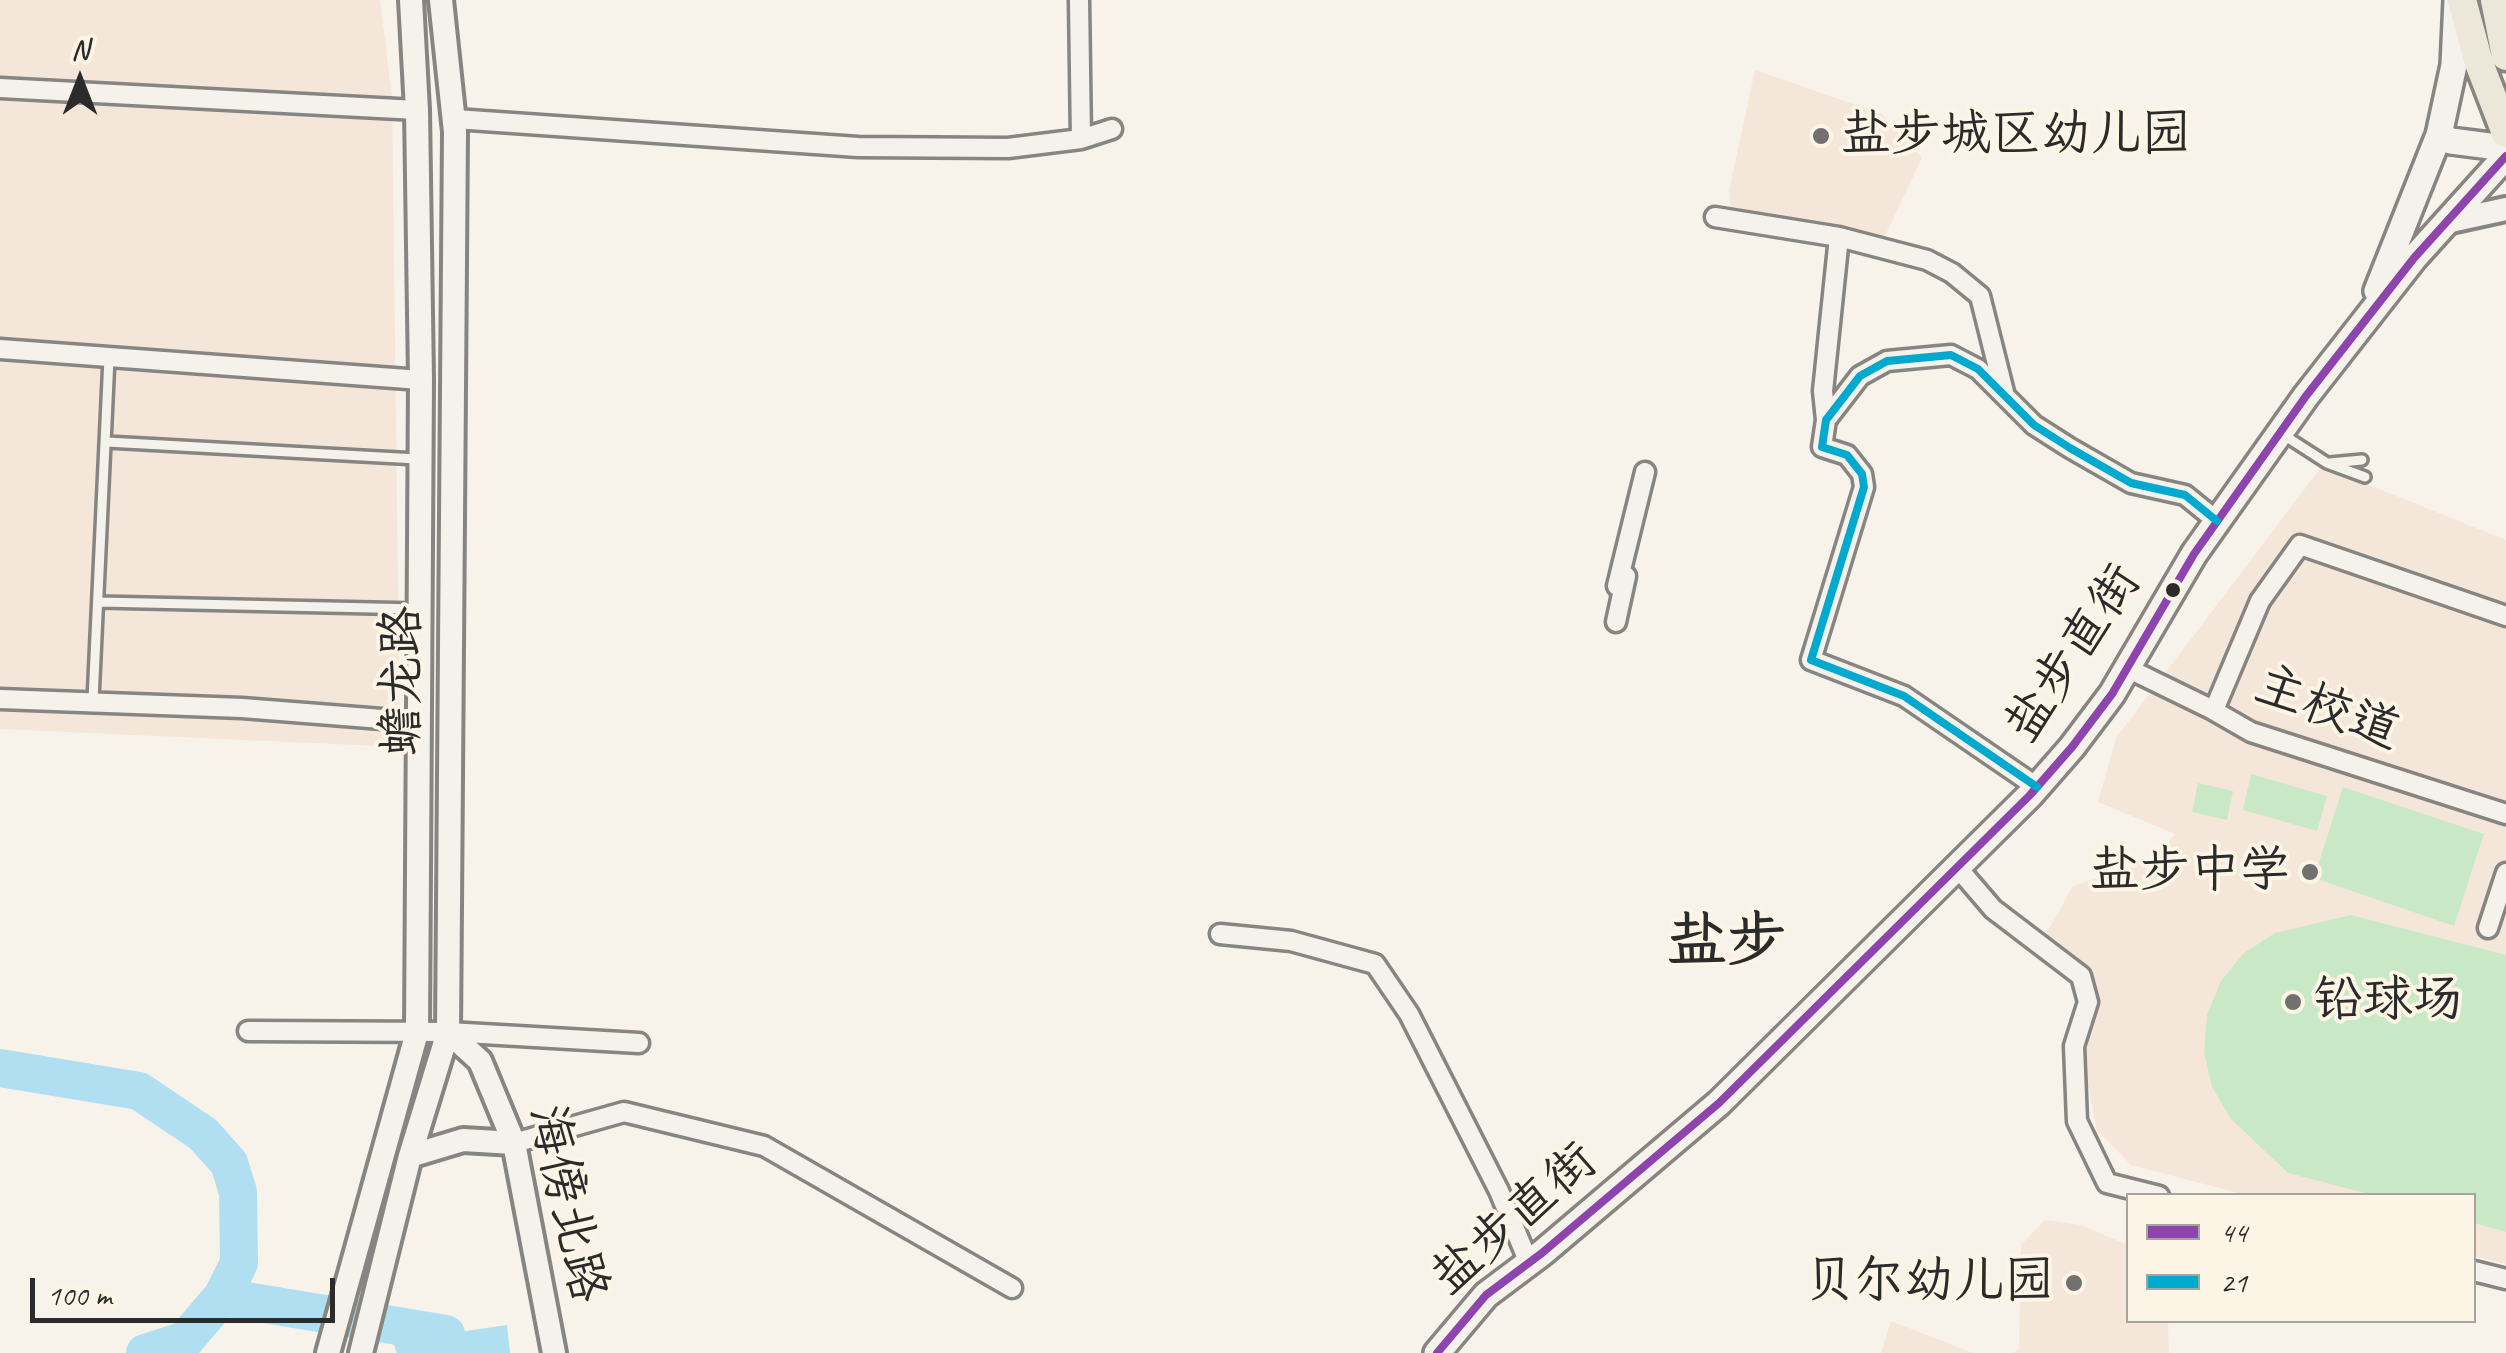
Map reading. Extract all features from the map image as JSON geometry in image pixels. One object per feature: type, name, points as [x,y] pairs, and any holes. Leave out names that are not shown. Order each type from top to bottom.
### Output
[{"type":"main road","points":[[2459,0],[2506,133]]},
{"type":"main road","points":[[2363,324],[2439,135],[2454,65],[2459,0]]},
{"type":"main road","points":[[2499,9],[2506,56]]},
{"type":"main road","points":[[2439,135],[2452,142],[2506,148]]},
{"type":"main road","name":"盐步直街","points":[[1437,1353],[1486,1295],[1529,1264],[1719,1103],[1958,867],[2072,747],[2127,668],[2217,520],[2280,432],[2446,222],[2506,156]]},
{"type":"street","name":"蟾龙路","points":[[328,1353],[417,1032],[421,380],[417,110],[411,0]]},
{"type":"street","name":"蟾龙路","points":[[361,1353],[410,1156],[448,1032],[455,119],[441,0]]},
{"type":"street","points":[[1079,0],[1081,140]]},
{"type":"street","points":[[0,88],[417,110],[455,119],[858,146],[1008,148],[1081,140],[1112,129]]},
{"type":"street","points":[[2446,222],[2506,209]]},
{"type":"street","points":[[1715,217],[1839,236],[1927,260],[1967,283],[1980,296],[2004,393]]},
{"type":"street","points":[[1839,236],[1822,448],[1846,455],[1862,474],[1864,487],[1811,660],[1904,696],[2037,786]]},
{"type":"street","points":[[0,349],[452,380]]},
{"type":"street","points":[[1826,420],[1860,376],[1887,361],[1951,355],[1978,369],[2034,425],[2070,448],[2131,482],[2185,495],[2217,520]]},
{"type":"street","points":[[1617,586],[1644,472]]},
{"type":"street","points":[[1616,622],[1630,541]]},
{"type":"street","points":[[2214,710],[2260,601],[2300,545],[2506,616]]},
{"type":"street","points":[[421,609],[450,608]]},
{"type":"street","name":"主校道","points":[[2127,668],[2251,732],[2506,814]]},
{"type":"street","points":[[0,699],[94,700],[449,724]]},
{"type":"street","points":[[1958,867],[1993,909],[2082,976],[2088,1002],[2074,1046],[2077,1120],[2107,1183],[2148,1193]]},
{"type":"street","points":[[2488,928],[2504,886]]},
{"type":"street","points":[[1220,934],[1291,940],[1375,964],[1408,1014],[1499,1191],[1529,1264]]},
{"type":"street","points":[[248,1031],[448,1032],[638,1044]]},
{"type":"street","name":"海傍北路","points":[[448,1032],[480,1061],[514,1142],[554,1353]]},
{"type":"street","points":[[410,1156],[463,1140],[514,1142],[624,1112],[764,1146],[1012,1288]]},
{"type":"street","points":[[2476,1272],[2506,1279]]},
{"type":"lane","points":[[94,700],[109,357]]},
{"type":"lane","points":[[2280,432],[2328,463],[2366,476]]},
{"type":"lane","points":[[107,442],[420,459]]},
{"type":"lane","points":[[2328,463],[2362,460]]},
{"type":"lane","points":[[100,602],[421,609]]},
{"type":"shaded area","points":[[0,0],[380,0],[392,97],[400,747],[0,729]]},
{"type":"shaded area","name":"盐步城区幼儿园","points":[[1755,70],[1882,114],[1922,158],[1883,240],[1731,213],[1729,191]]},
{"type":"shaded area","name":"盐步中学","points":[[2322,466],[2506,540],[2506,1264],[2476,1256],[2476,1193],[2238,1193],[2131,1165],[2097,1130],[2084,1066],[2090,976],[2046,934],[2073,886],[2155,859],[2175,834],[2098,802],[2116,738]]},
{"type":"shaded area","name":"贝尔幼儿园","points":[[2045,1220],[2081,1225],[2126,1244],[2126,1323],[2168,1323],[2169,1353],[2014,1353],[2019,1349],[2021,1245]]},
{"type":"shaded area","name":"贝尔幼儿园","points":[[1891,1321],[1973,1353],[1881,1353]]},
{"type":"green space","points":[[2251,774],[2327,796],[2317,831],[2243,810]]},
{"type":"green space","points":[[2198,783],[2233,791],[2227,820],[2192,812]]},
{"type":"green space","points":[[2343,787],[2484,834],[2454,926],[2314,878]]},
{"type":"green space","points":[[2351,915],[2506,955],[2506,1232],[2476,1224],[2476,1193],[2365,1193],[2288,1173],[2231,1119],[2212,1087],[2204,1052],[2207,1015],[2221,981],[2244,953],[2275,933]]},
{"type":"water","points":[[507,1325],[510,1353],[397,1353],[389,1332],[446,1334]]},
{"type":"waterway","points":[[0,1068],[139,1091],[203,1134],[229,1163],[238,1192],[239,1263],[222,1297],[185,1340],[145,1353]]},
{"type":"waterway","points":[[222,1297],[446,1334],[451,1353]]},
{"type":"transit line","name":"44","points":[[1437,1353],[1486,1295],[1542,1253],[1719,1103],[2030,795],[2112,694],[2194,554],[2306,396],[2414,258],[2506,156]]},
{"type":"transit line","name":"21","points":[[2037,787],[1904,696],[1811,660],[1864,487],[1862,474],[1847,455],[1822,447],[1826,420],[1860,376],[1887,361],[1951,355],[1978,369],[2034,425],[2070,448],[2131,483],[2185,495],[2217,521]]},
{"type":"place","name":"盐步城区幼儿园","points":[[1821,136]]},
{"type":"place","name":"盐步中学","points":[[2310,872]]},
{"type":"place","name":"铅球场","points":[[2293,1002]]},
{"type":"place","name":"贝尔幼儿园","points":[[2074,1283]]},
{"type":"district","name":"盐步","points":[[1727,943]]}]
